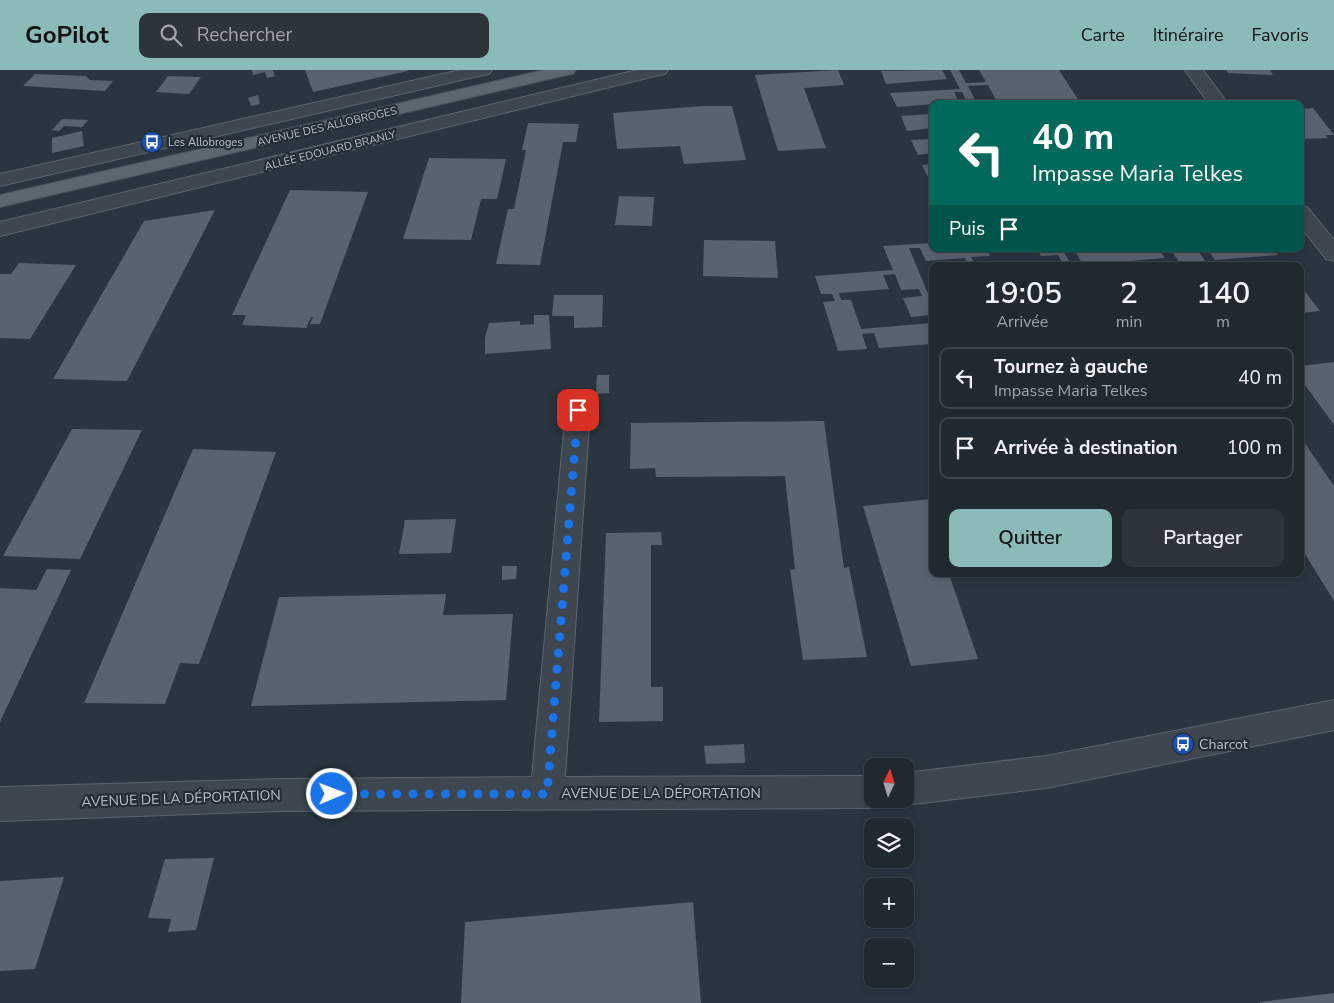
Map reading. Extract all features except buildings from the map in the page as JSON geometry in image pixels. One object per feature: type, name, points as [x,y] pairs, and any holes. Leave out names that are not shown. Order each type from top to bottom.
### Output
[{"type":"main road","name":"AVENUE DES ALLOBROGES","points":[[0,201],[566,70]]},
{"type":"street","points":[[0,180],[483,70]]},
{"type":"street","name":"ALLÉE EDOUARD BRANLY","points":[[0,229],[660,70]]},
{"type":"street","points":[[1194,70],[1216,100]]},
{"type":"street","points":[[1304,217],[1334,254]]},
{"type":"street","points":[[547,794],[578,410]]},
{"type":"street","points":[[914,788],[1046,772],[1334,715]]},
{"type":"street","name":"AVENUE DE LA DÉPORTATION","points":[[0,804],[279,795],[864,792]]},
{"type":"place","name":"Les Allobroges","points":[[152,142]]},
{"type":"place","name":"Charcot","points":[[1183,744]]},
{"type":"route","points":[[332,794],[547,794],[578,410]]}]
